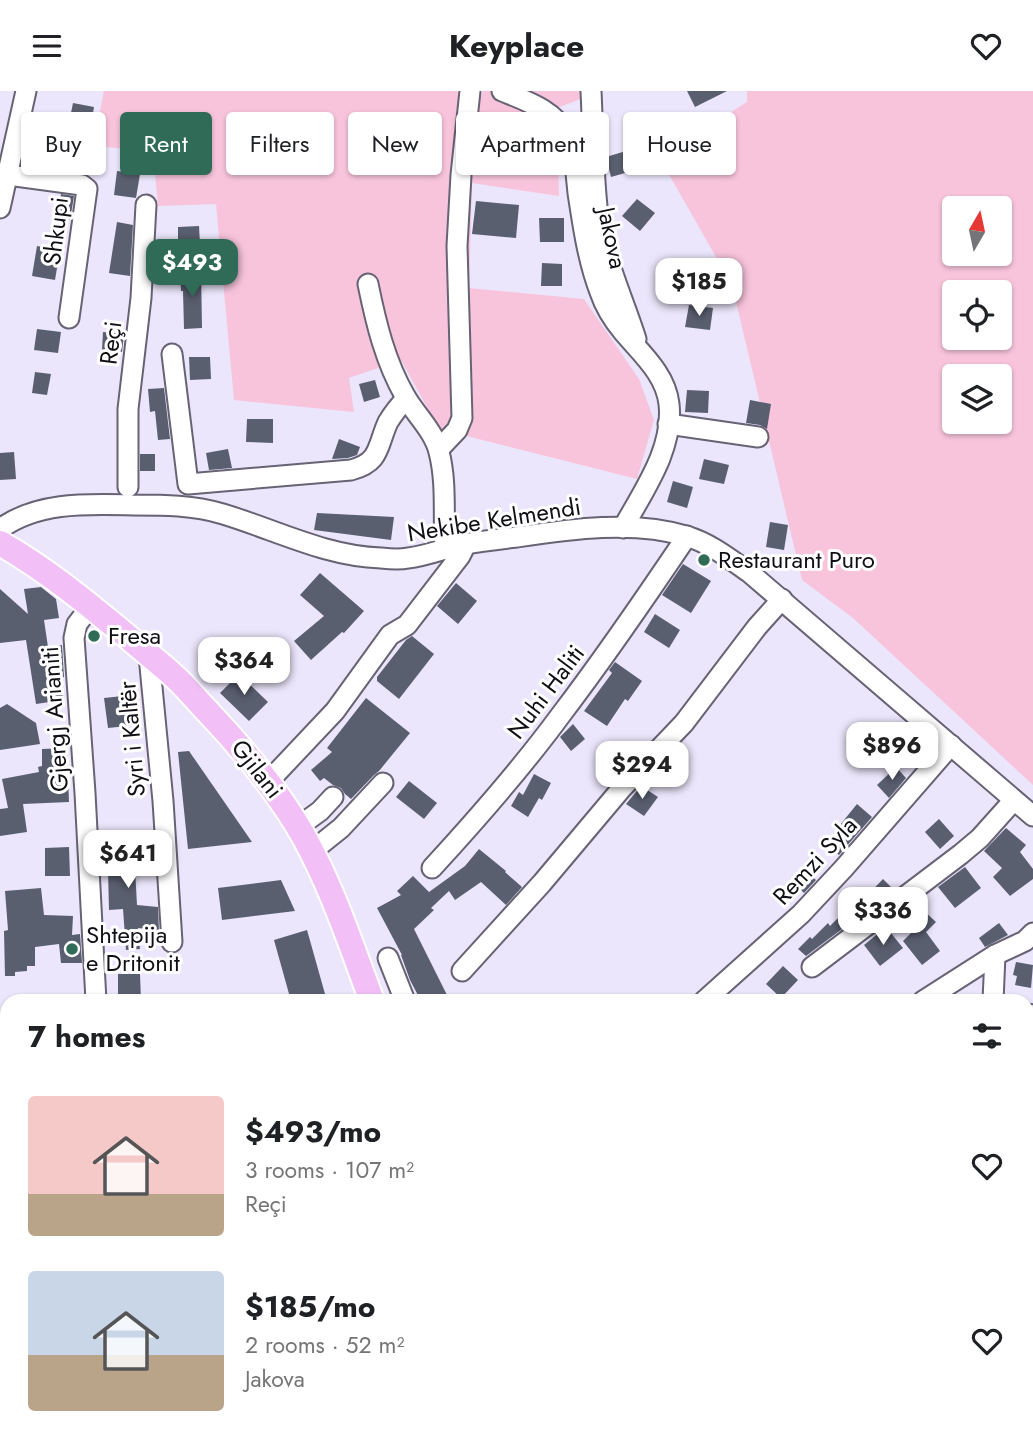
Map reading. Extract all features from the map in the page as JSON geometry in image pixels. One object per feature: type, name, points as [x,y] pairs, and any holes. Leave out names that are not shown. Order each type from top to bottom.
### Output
[{"type":"main road","name":"Gjilani","points":[[0,543],[29,559],[91,606],[177,679],[233,738],[268,782],[298,827],[336,905],[369,994]]},
{"type":"street","points":[[0,208],[26,91]]},
{"type":"street","points":[[439,449],[457,430],[462,418],[457,246],[470,91]]},
{"type":"street","name":"Jakova","points":[[502,91],[545,111],[558,122],[567,136],[573,153],[582,222],[600,292],[615,321],[657,371],[669,402],[664,448],[623,528]]},
{"type":"street","points":[[591,91],[598,216],[615,283],[640,351]]},
{"type":"street","name":"Shkupi","points":[[8,175],[82,185],[87,189],[69,319]]},
{"type":"street","name":"Reçi","points":[[128,487],[128,409],[141,298],[146,205]]},
{"type":"street","points":[[368,284],[378,333],[391,370],[406,399],[439,449],[445,486],[445,549]]},
{"type":"street","points":[[172,354],[188,484],[362,467],[372,461],[389,420],[406,399]]},
{"type":"street","points":[[668,424],[758,437]]},
{"type":"street","name":"Nekibe Kelmendi","points":[[0,529],[25,516],[78,504],[166,505],[221,513],[353,557],[406,559],[466,544],[564,530],[648,529],[687,536],[706,544],[750,573],[1033,816]]},
{"type":"street","name":"Nuhi Haliti","points":[[432,868],[560,717],[687,536]]},
{"type":"street","points":[[268,782],[335,711],[390,635],[407,625],[460,556],[466,544]]},
{"type":"street","points":[[462,971],[542,883],[622,787],[684,723],[757,627],[782,599]]},
{"type":"street","name":"Gjergj Arianiti","points":[[91,606],[77,624],[74,638],[96,994]]},
{"type":"street","name":"Syri i Kaltër","points":[[149,656],[163,801],[172,942]]},
{"type":"street","name":"Remzi Syla","points":[[712,994],[802,914],[951,745]]},
{"type":"street","points":[[311,852],[341,828],[383,783]]},
{"type":"street","points":[[298,827],[320,811],[333,797]]},
{"type":"street","points":[[812,967],[961,854],[980,838],[1014,800]]},
{"type":"street","points":[[934,994],[995,955],[1025,941],[1033,933]]},
{"type":"street","points":[[993,994],[995,955]]},
{"type":"street","points":[[388,958],[402,994]]},
{"type":"shaded area","points":[[104,91],[456,91],[481,97],[483,91],[602,91],[557,108],[557,112],[456,112],[456,175],[559,175],[559,196],[472,183],[469,288],[584,299],[639,379],[654,420],[637,479],[439,429],[401,360],[349,378],[354,412],[234,400],[216,204],[158,206],[155,175],[212,175],[212,112],[120,112],[120,148],[106,147],[106,112],[100,112]]},
{"type":"shaded area","points":[[747,91],[1033,91],[1033,785],[853,618],[802,580],[732,285],[669,175],[736,175],[736,112],[731,112],[747,102]]},
{"type":"building","points":[[687,91],[727,91],[695,107]]},
{"type":"building","points":[[73,103],[94,107],[93,112],[71,112]]},
{"type":"building","points":[[623,152],[623,174],[611,177],[609,156]]},
{"type":"building","points":[[117,171],[120,171],[120,175],[140,175],[136,198],[114,195]]},
{"type":"building","points":[[61,194],[74,196],[70,220],[57,218]]},
{"type":"building","points":[[637,199],[655,213],[640,231],[622,216]]},
{"type":"building","points":[[476,201],[519,205],[516,238],[472,234]]},
{"type":"building","points":[[539,218],[564,218],[564,242],[540,242]]},
{"type":"building","points":[[117,222],[133,225],[130,276],[109,273]]},
{"type":"building","points":[[199,226],[200,244],[178,245],[178,227]]},
{"type":"building","points":[[37,246],[60,250],[55,280],[32,276]]},
{"type":"building","points":[[542,263],[562,264],[562,286],[541,286]]},
{"type":"building","points":[[201,270],[202,328],[184,329],[180,271]]},
{"type":"building","points":[[689,305],[713,308],[710,330],[685,327]]},
{"type":"building","points":[[37,329],[61,332],[58,353],[34,350]]},
{"type":"building","points":[[103,332],[124,334],[122,352],[102,350]]},
{"type":"building","points":[[189,357],[210,357],[211,379],[190,380]]},
{"type":"building","points":[[35,372],[51,374],[47,395],[32,393]]},
{"type":"building","points":[[375,380],[380,397],[364,402],[359,384]]},
{"type":"building","points":[[164,388],[170,439],[158,440],[155,411],[150,412],[148,389]]},
{"type":"building","points":[[687,390],[709,391],[708,413],[685,412]]},
{"type":"building","points":[[750,400],[771,404],[767,429],[746,423]]},
{"type":"building","points":[[247,419],[273,419],[273,443],[246,442]]},
{"type":"building","points":[[339,439],[360,447],[357,455],[332,459]]},
{"type":"building","points":[[228,449],[232,468],[209,470],[206,453]]},
{"type":"building","points":[[14,452],[16,479],[0,480],[0,453]]},
{"type":"building","points":[[140,454],[155,454],[155,471],[140,471]]},
{"type":"building","points":[[704,459],[729,465],[724,484],[699,479]]},
{"type":"building","points":[[673,481],[693,487],[687,508],[667,502]]},
{"type":"building","points":[[317,513],[394,517],[391,540],[314,530]]},
{"type":"building","points":[[770,522],[788,525],[784,550],[766,547]]},
{"type":"building","points":[[683,564],[711,581],[691,613],[662,595]]},
{"type":"building","points":[[320,573],[364,611],[344,633],[311,660],[294,641],[324,616],[300,595]]},
{"type":"building","points":[[456,583],[477,601],[458,624],[437,606]]},
{"type":"building","points":[[41,587],[56,599],[59,618],[44,620],[48,647],[62,645],[64,677],[60,678],[63,700],[36,704],[26,640],[0,643],[0,589],[28,614],[24,589]]},
{"type":"building","points":[[655,614],[680,630],[669,648],[644,632]]},
{"type":"building","points":[[412,636],[434,654],[399,699],[377,681],[377,677]]},
{"type":"building","points":[[615,662],[642,681],[628,701],[625,699],[607,726],[584,711],[612,673],[609,670]]},
{"type":"building","points":[[239,674],[268,702],[249,721],[220,693]]},
{"type":"building","points":[[123,696],[127,726],[108,728],[104,698]]},
{"type":"building","points":[[366,698],[410,733],[379,771],[351,799],[341,788],[324,778],[320,781],[311,770],[332,752],[327,748]]},
{"type":"building","points":[[7,704],[36,723],[40,744],[0,750],[0,708]]},
{"type":"building","points":[[573,724],[585,739],[571,751],[560,737]]},
{"type":"building","points":[[67,748],[69,802],[23,804],[27,832],[0,836],[0,809],[8,808],[2,779],[39,772],[38,767],[42,766],[42,749]]},
{"type":"building","points":[[189,751],[252,842],[188,849],[178,752]]},
{"type":"building","points":[[896,767],[906,778],[889,798],[877,785]]},
{"type":"building","points":[[534,774],[551,783],[528,817],[511,806],[519,792],[523,795]]},
{"type":"building","points":[[409,781],[437,803],[424,819],[396,797]]},
{"type":"building","points":[[641,786],[658,797],[644,816],[626,804]]},
{"type":"building","points":[[857,804],[872,817],[839,855],[830,849],[843,827],[840,825]]},
{"type":"building","points":[[939,819],[954,836],[940,849],[925,832]]},
{"type":"building","points":[[1006,828],[1026,845],[1020,852],[1033,869],[1033,879],[1010,896],[993,877],[1002,868],[984,851]]},
{"type":"building","points":[[113,831],[133,831],[137,905],[158,907],[159,930],[138,928],[140,949],[126,950],[123,909],[109,910],[105,852],[114,851]]},
{"type":"building","points":[[69,847],[70,876],[45,876],[45,848]]},
{"type":"building","points":[[479,849],[522,887],[506,905],[481,882],[455,900],[449,891],[431,908],[434,910],[414,929],[446,994],[417,994],[402,955],[377,908],[401,895],[397,891],[413,876],[429,892],[465,866]]},
{"type":"building","points":[[965,867],[981,888],[955,908],[938,887]]},
{"type":"building","points":[[805,870],[816,880],[804,893],[793,882]]},
{"type":"building","points":[[883,879],[894,890],[806,956],[798,949],[828,923],[830,926],[856,900],[859,904]]},
{"type":"building","points":[[281,880],[295,911],[222,920],[218,888]]},
{"type":"building","points":[[41,888],[44,915],[73,916],[72,935],[80,934],[82,963],[61,963],[59,944],[35,947],[35,966],[27,966],[27,971],[15,972],[15,976],[5,976],[4,931],[8,930],[5,891]]},
{"type":"building","points":[[923,910],[936,922],[926,932],[940,951],[922,965],[903,941],[917,927],[911,921]]},
{"type":"building","points":[[999,923],[1008,935],[985,947],[979,938]]},
{"type":"building","points":[[886,927],[903,948],[880,966],[864,945]]},
{"type":"building","points":[[307,930],[325,994],[289,994],[274,940]]},
{"type":"building","points":[[1016,962],[1033,965],[1031,988],[1015,985],[1017,976],[1013,975]]},
{"type":"building","points":[[783,966],[798,980],[785,994],[777,994],[766,984]]},
{"type":"building","points":[[118,974],[140,974],[141,994],[118,994]]},
{"type":"place","name":"Restaurant Puro","points":[[704,560]]},
{"type":"place","name":"Fresa","points":[[94,636]]},
{"type":"place","name":"Shtepija e Dritonit","points":[[72,949]]}]
